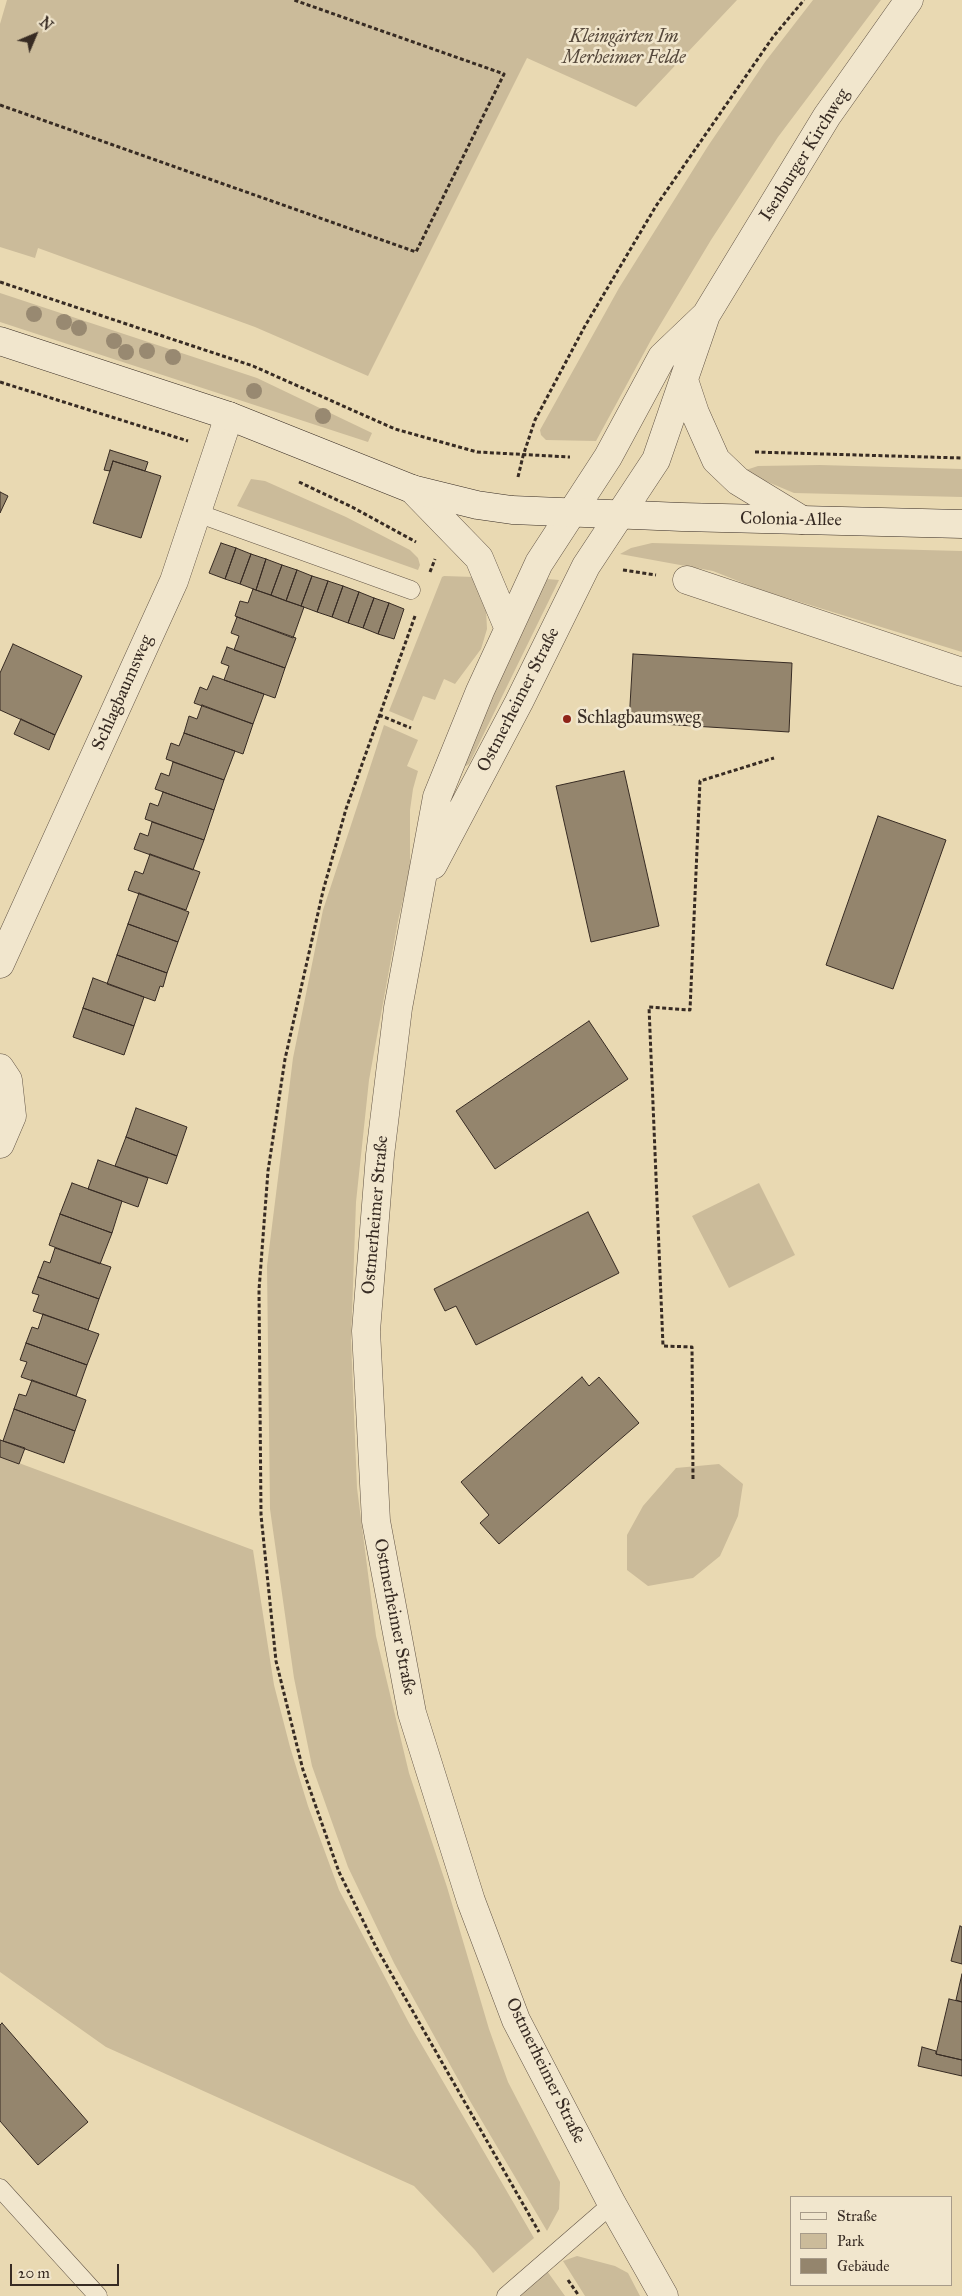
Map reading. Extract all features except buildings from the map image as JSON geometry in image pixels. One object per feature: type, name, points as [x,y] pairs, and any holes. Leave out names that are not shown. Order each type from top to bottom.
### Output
[{"type":"street","name":"Isenburger Kirchweg","points":[[621,514],[656,460],[706,315],[827,116],[910,0]]},
{"type":"street","name":"Isenburger Kirchweg","points":[[572,512],[608,458],[662,356],[706,315]]},
{"type":"street","points":[[0,341],[229,416],[412,489],[477,505],[503,509],[621,514]]},
{"type":"street","points":[[684,380],[695,413],[716,460],[738,481],[802,520]]},
{"type":"street","name":"Schlagbaumsweg","points":[[0,964],[174,581],[229,416]]},
{"type":"street","points":[[412,489],[479,558],[508,627]]},
{"type":"street","name":"Ostmerheimer Straße","points":[[572,512],[539,563],[508,627],[455,750],[437,797],[397,1018],[380,1155],[366,1331],[376,1522],[412,1713],[471,1901],[516,2020],[612,2204],[664,2296]]},
{"type":"street","name":"Ostmerheimer Straße","points":[[421,888],[519,702],[586,566],[621,514]]},
{"type":"street","name":"Colonia-Allee","points":[[621,514],[962,524]]},
{"type":"street","points":[[686,580],[962,672]]},
{"type":"street","points":[[0,1068],[8,1080],[12,1116],[0,1144]]},
{"type":"lane","points":[[196,514],[411,590]]},
{"type":"lane","points":[[0,2188],[98,2296]]},
{"type":"lane","points":[[506,2296],[612,2204]]},
{"type":"path","points":[[0,105],[416,252],[504,74],[294,0]]},
{"type":"path","points":[[0,282],[253,366],[395,429],[477,452],[523,456],[535,420],[581,335],[656,206],[774,37],[804,0]]},
{"type":"path","points":[[379,715],[411,728]]},
{"type":"path","points":[[693,1479],[692,1347],[663,1346],[649,1007],[690,1010],[700,781],[774,758]]},
{"type":"green space","name":"Kleingärten Im Merheimer Felde","points":[[7,0],[737,0],[636,107],[527,58],[368,376],[255,327],[38,248],[35,258],[0,247],[0,24]]},
{"type":"green space","points":[[813,0],[881,0],[778,137],[711,240],[651,340],[596,441],[546,440],[541,435],[540,430],[619,288],[708,146],[765,62]]},
{"type":"green space","points":[[0,293],[257,378],[372,433],[368,442],[0,322]]},
{"type":"green space","points":[[820,465],[962,469],[962,497],[794,493],[763,480],[746,470],[758,466]]},
{"type":"green space","points":[[251,479],[265,481],[346,517],[410,550],[418,558],[420,565],[418,570],[237,506]]},
{"type":"green space","points":[[652,543],[962,551],[962,652],[758,589],[713,571],[620,554],[631,548]]},
{"type":"green space","points":[[444,576],[474,577],[486,609],[487,629],[481,649],[455,684],[444,679],[435,700],[423,696],[413,721],[389,711]]},
{"type":"green space","points":[[547,579],[559,580],[469,764],[466,766],[462,764],[488,699]]},
{"type":"green space","points":[[384,725],[418,740],[407,766],[418,771],[410,810],[410,869],[398,921],[369,1080],[356,1202],[351,1340],[357,1488],[376,1636],[409,1773],[447,1887],[489,2029],[508,2082],[560,2182],[559,2209],[547,2231],[470,2101],[394,1963],[348,1867],[312,1766],[294,1678],[270,1509],[267,1266],[293,1058],[323,910]]},
{"type":"green space","points":[[759,1183],[795,1255],[729,1288],[692,1216]]},
{"type":"green space","points":[[0,1456],[253,1550],[274,1685],[308,1806],[339,1890],[409,2023],[534,2238],[493,2273],[475,2250],[414,2186],[106,2047],[0,1972]]},
{"type":"green space","points":[[719,1464],[743,1484],[738,1516],[720,1556],[693,1578],[648,1586],[627,1570],[627,1535],[643,1506],[676,1468]]},
{"type":"green space","points":[[577,2256],[615,2266],[628,2273],[640,2296],[585,2296],[563,2261]]},
{"type":"green space","points":[[547,2271],[565,2296],[519,2296]]},
{"type":"place","name":"Schlagbaumsweg","points":[[567,719]]}]
